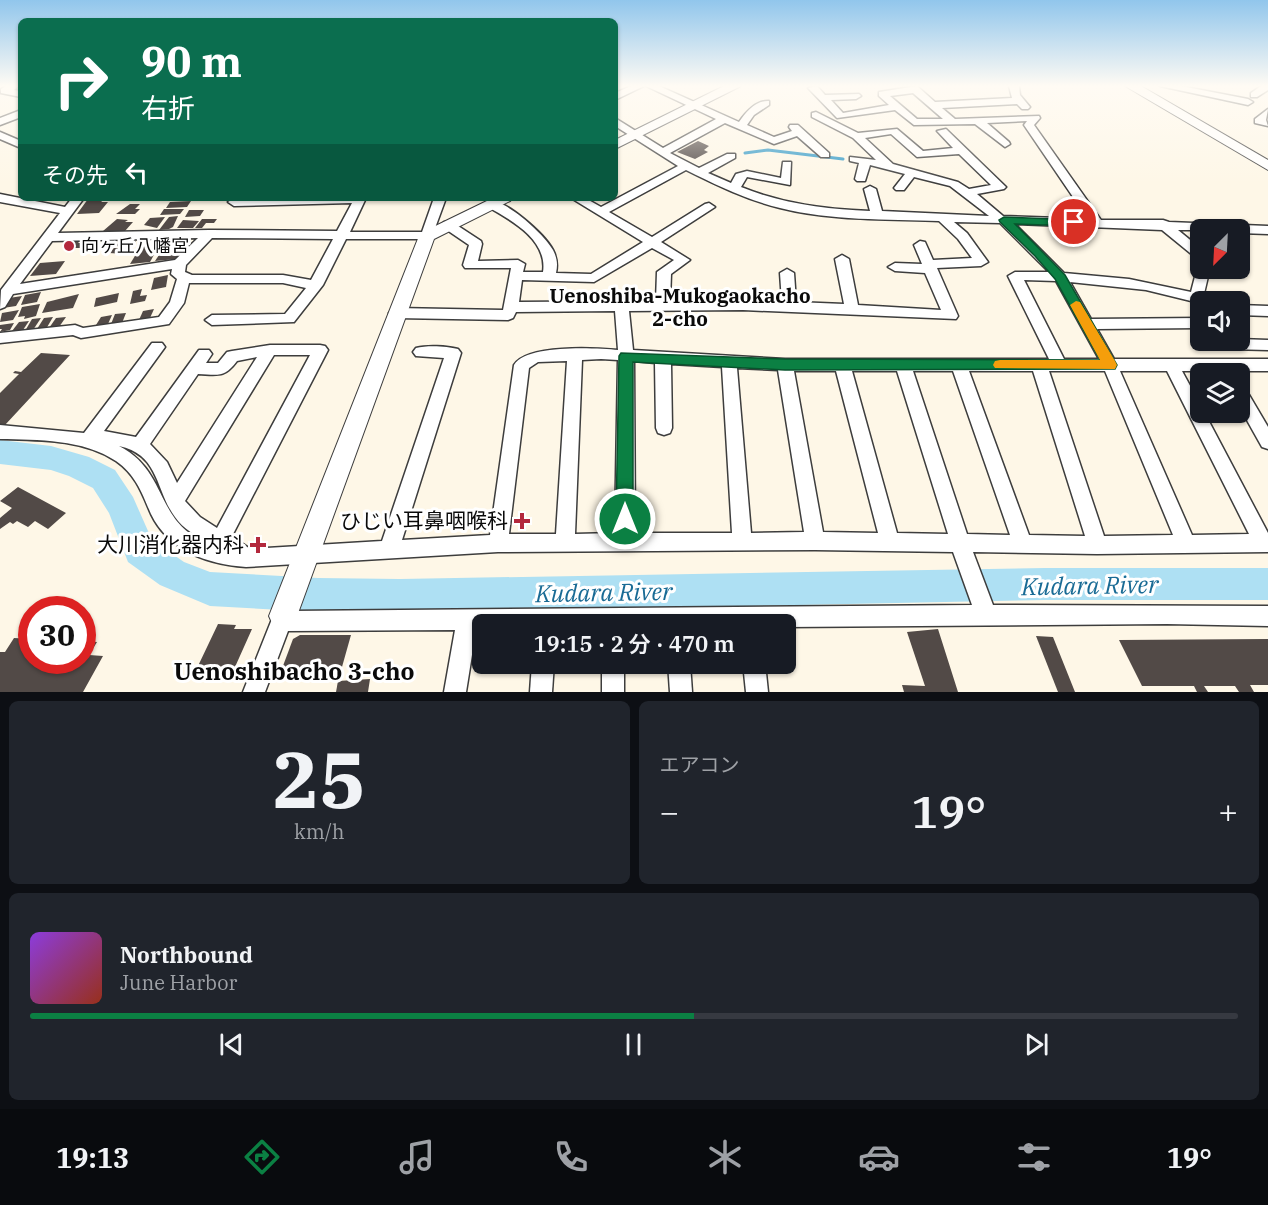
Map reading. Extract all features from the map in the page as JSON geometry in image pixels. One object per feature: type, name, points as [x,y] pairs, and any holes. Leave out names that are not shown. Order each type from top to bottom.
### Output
[{"type":"street","points":[[618,144],[669,118]]},
{"type":"street","points":[[720,118],[774,141],[797,129],[825,155]]},
{"type":"street","points":[[741,126],[746,118]]},
{"type":"street","points":[[823,118],[849,134],[857,136],[893,130],[964,193],[985,205],[1040,254],[1060,277],[1110,365],[1185,543]]},
{"type":"street","points":[[827,120],[833,118]]},
{"type":"street","points":[[910,118],[914,122],[979,122],[1031,118]]},
{"type":"street","points":[[949,118],[954,122]]},
{"type":"street","points":[[1035,118],[1029,125],[1097,223]]},
{"type":"street","points":[[1185,118],[1268,166]]},
{"type":"street","points":[[664,152],[724,120]]},
{"type":"street","points":[[979,122],[1005,144]]},
{"type":"street","points":[[618,123],[634,136],[735,188],[771,202],[799,208],[877,215],[1162,224],[1268,230]]},
{"type":"street","points":[[942,131],[1000,187],[964,193]]},
{"type":"street","points":[[0,135],[18,144]]},
{"type":"street","points":[[857,136],[889,166]]},
{"type":"street","points":[[921,155],[961,150]]},
{"type":"street","points":[[701,172],[731,156]]},
{"type":"street","points":[[861,179],[859,160],[954,184]]},
{"type":"street","points":[[735,188],[740,176],[747,174],[786,183],[787,164]]},
{"type":"street","points":[[600,213],[688,165]]},
{"type":"street","points":[[900,188],[912,172]]},
{"type":"street","points":[[870,189],[877,215]]},
{"type":"street","points":[[0,198],[67,212]]},
{"type":"street","points":[[0,304],[8,290],[76,201]]},
{"type":"street","points":[[234,202],[276,201]]},
{"type":"street","points":[[212,320],[289,319],[316,285],[358,201]]},
{"type":"street","points":[[254,692],[439,201]]},
{"type":"street","points":[[48,237],[209,234],[427,236],[498,201],[521,220],[545,248],[551,258],[549,277]]},
{"type":"street","points":[[582,201],[683,260],[664,272],[663,306]]},
{"type":"street","points":[[517,276],[594,278],[709,207]]},
{"type":"street","points":[[895,267],[981,262],[963,236],[943,218]]},
{"type":"street","points":[[1162,224],[1190,246]]},
{"type":"street","points":[[396,313],[508,315],[518,264],[470,265],[476,244],[448,225]]},
{"type":"street","points":[[0,338],[75,330],[81,333],[164,321],[177,303],[182,271],[209,234]]},
{"type":"street","points":[[511,306],[789,306],[951,316],[920,245]]},
{"type":"street","points":[[842,259],[852,309]]},
{"type":"street","points":[[8,290],[182,271],[283,279],[316,285]]},
{"type":"street","points":[[787,273],[789,306]]},
{"type":"street","points":[[1059,365],[1015,276],[1116,280],[1172,290],[1190,298]]},
{"type":"street","points":[[622,306],[626,356],[625,542]]},
{"type":"street","points":[[1087,324],[1190,323]]},
{"type":"street","points":[[1250,344],[1268,345]]},
{"type":"street","points":[[85,439],[157,347]]},
{"type":"street","points":[[175,501],[270,350]]},
{"type":"street","points":[[194,368],[222,369],[232,356],[270,350],[320,350],[222,539]]},
{"type":"street","points":[[389,550],[453,353],[421,351]]},
{"type":"street","points":[[1234,351],[1245,363]]},
{"type":"street","points":[[139,447],[204,354]]},
{"type":"street","points":[[565,543],[575,355]]},
{"type":"street","points":[[498,543],[522,365],[535,357],[626,356],[785,364],[1190,366]]},
{"type":"street","points":[[663,359],[664,428]]},
{"type":"street","points":[[729,362],[742,541]]},
{"type":"street","points":[[785,364],[815,541]]},
{"type":"street","points":[[842,364],[890,542]]},
{"type":"street","points":[[903,364],[961,548],[985,613]]},
{"type":"street","points":[[85,439],[107,449],[135,467],[144,479],[165,521],[176,533],[207,552],[225,557],[304,559],[389,550],[498,543],[815,541],[890,542],[961,548],[1022,543],[1266,543],[1171,364]]},
{"type":"street","points":[[1250,364],[1268,365]]},
{"type":"street","points":[[959,365],[1022,543]]},
{"type":"street","points":[[1039,365],[1097,544]]},
{"type":"street","points":[[1250,411],[1268,442]]},
{"type":"street","points":[[0,432],[85,439],[117,437],[139,447],[156,460],[184,516],[200,528],[237,548],[246,558]]},
{"type":"street","points":[[796,619],[985,613],[1268,616]]},
{"type":"street","points":[[282,618],[472,620]]},
{"type":"street","points":[[455,692],[467,620]]},
{"type":"street","points":[[541,692],[542,674]]},
{"type":"street","points":[[613,674],[613,692]]},
{"type":"street","points":[[680,674],[681,692]]},
{"type":"street","points":[[755,674],[757,692]]},
{"type":"building","points":[[698,141],[709,146],[704,150],[708,152],[695,159],[677,152]]},
{"type":"building","points":[[87,201],[108,202],[99,213],[77,214]]},
{"type":"building","points":[[191,201],[187,207],[166,208],[170,202]]},
{"type":"building","points":[[130,204],[140,204],[135,209],[140,209],[135,214],[116,214]]},
{"type":"building","points":[[164,209],[184,209],[180,214],[160,215]]},
{"type":"building","points":[[189,210],[204,210],[200,216],[185,217]]},
{"type":"building","points":[[178,216],[173,227],[159,230],[169,217]]},
{"type":"building","points":[[165,217],[157,228],[144,225],[150,218]]},
{"type":"building","points":[[117,219],[133,222],[125,231],[103,231]]},
{"type":"building","points":[[202,219],[217,219],[214,223],[206,223],[202,228],[195,228]]},
{"type":"building","points":[[183,220],[199,221],[193,228],[177,228]]},
{"type":"building","points":[[62,239],[82,239],[78,243],[91,243],[87,248],[67,248],[72,243],[60,241]]},
{"type":"building","points":[[121,241],[136,241],[131,247],[115,246]]},
{"type":"building","points":[[160,244],[150,262],[130,264],[141,246]]},
{"type":"building","points":[[114,248],[131,249],[126,254],[109,253]]},
{"type":"building","points":[[179,253],[176,259],[155,261],[159,255]]},
{"type":"building","points":[[65,261],[56,274],[30,276],[40,263]]},
{"type":"building","points":[[168,275],[166,287],[151,290],[154,278]]},
{"type":"building","points":[[142,289],[140,296],[147,295],[145,301],[130,304],[133,291]]},
{"type":"building","points":[[41,292],[37,302],[21,305],[25,295]]},
{"type":"building","points":[[119,293],[117,302],[94,307],[96,298]]},
{"type":"building","points":[[79,294],[73,308],[42,313],[47,302]]},
{"type":"building","points":[[22,296],[16,306],[3,308],[9,298]]},
{"type":"building","points":[[40,304],[36,316],[24,319],[25,316],[18,317],[22,307]]},
{"type":"building","points":[[154,309],[150,318],[139,320],[143,311]]},
{"type":"building","points":[[19,310],[13,320],[0,322],[2,313]]},
{"type":"building","points":[[126,313],[122,323],[111,324],[115,314]]},
{"type":"building","points":[[112,315],[108,324],[96,325],[101,317]]},
{"type":"building","points":[[53,317],[46,329],[37,329],[44,318]]},
{"type":"building","points":[[66,317],[59,327],[49,328],[56,318]]},
{"type":"building","points":[[41,318],[33,330],[25,331],[32,319]]},
{"type":"building","points":[[29,321],[23,330],[12,331],[19,322]]},
{"type":"building","points":[[14,323],[10,330],[0,332],[2,329],[0,325]]},
{"type":"building","points":[[41,353],[70,355],[5,425],[0,425],[0,393],[19,374],[13,373],[15,371],[21,372]]},
{"type":"building","points":[[18,487],[66,513],[48,529],[35,521],[28,527],[17,521],[13,524],[10,522],[0,529],[0,518],[12,508],[0,501]]},
{"type":"building","points":[[218,624],[236,625],[234,629],[252,629],[235,667],[198,666]]},
{"type":"building","points":[[938,629],[958,692],[904,692],[902,685],[925,686],[907,632]]},
{"type":"building","points":[[300,635],[351,635],[340,674],[280,674],[293,639]]},
{"type":"building","points":[[1036,636],[1053,637],[1075,692],[1058,692]]},
{"type":"building","points":[[14,638],[18,638],[18,674],[93,674],[83,692],[0,692],[0,652],[5,652]]},
{"type":"building","points":[[1268,639],[1268,685],[1250,685],[1254,692],[1239,692],[1235,686],[1204,686],[1208,692],[1197,692],[1194,686],[1142,686],[1119,640]]},
{"type":"building","points":[[96,656],[103,656],[96,669]]},
{"type":"building","points":[[370,679],[368,692],[336,692],[338,681]]},
{"type":"waterway","points":[[745,153],[768,150],[843,159]]},
{"type":"waterway","name":"Kudara River","points":[[0,452],[51,458],[78,466],[104,479],[122,507],[140,551],[172,574],[210,589],[318,595],[400,596],[1045,584],[1268,584]]},
{"type":"slow traffic","points":[[1000,365],[1110,365],[1076,305]]},
{"type":"place","name":"向ヶ丘八幡宮","points":[[69,246]]},
{"type":"place","name":"ひじい耳鼻咽喉科","points":[[522,521]]},
{"type":"place","name":"大川消化器内科","points":[[258,545]]},
{"type":"district","name":"Uenoshiba-Mukogaokacho 2-cho","points":[[680,308]]},
{"type":"district","name":"Uenoshibacho 3-cho","points":[[294,672]]},
{"type":"route","points":[[625,519],[626,356],[785,364],[1110,365],[1060,277],[1040,254],[1004,220],[1074,222]]}]
